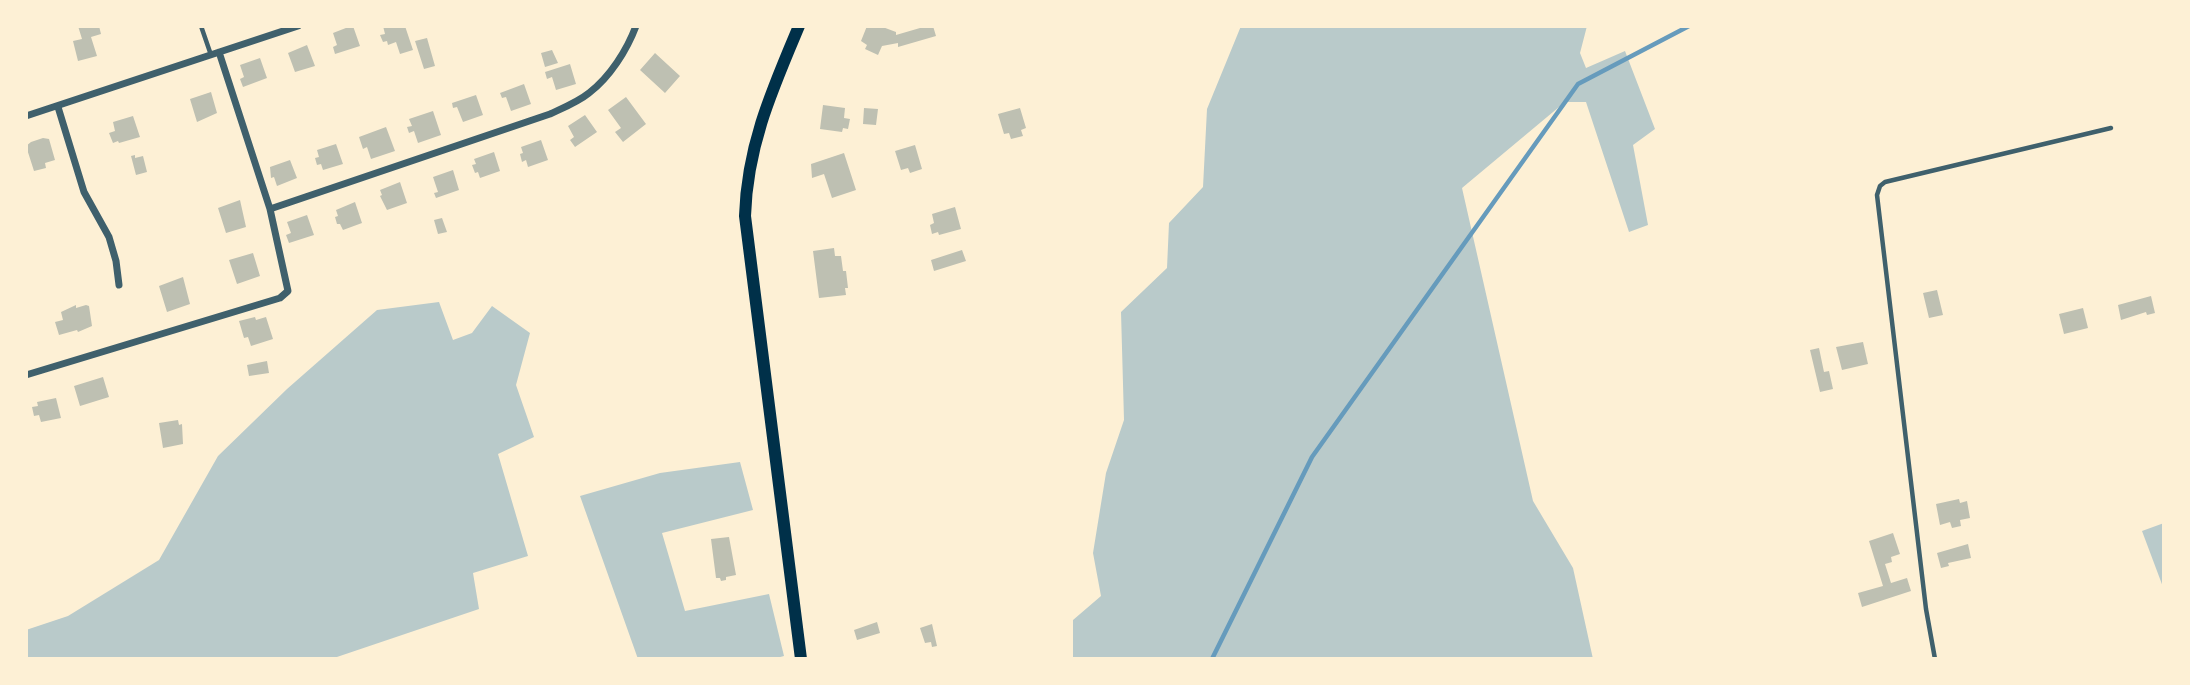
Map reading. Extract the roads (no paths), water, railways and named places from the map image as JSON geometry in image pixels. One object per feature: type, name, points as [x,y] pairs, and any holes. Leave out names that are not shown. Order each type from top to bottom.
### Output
[{"type":"main road","points":[[799,26],[756,134],[747,182],[745,216],[801,659]]},
{"type":"street","points":[[26,116],[298,26]]},
{"type":"street","points":[[270,209],[550,114],[589,94],[617,63],[636,26]]},
{"type":"street","points":[[26,375],[286,295],[289,286],[270,209],[215,54]]},
{"type":"street","points":[[58,107],[84,192],[109,237],[116,261],[118,285]]},
{"type":"lane","points":[[201,26],[215,54]]},
{"type":"lane","points":[[1936,659],[1926,609],[1877,195],[1880,186],[1885,182],[2111,128]]},
{"type":"waterway","points":[[1212,659],[1312,457],[1578,84],[1689,26]]}]
